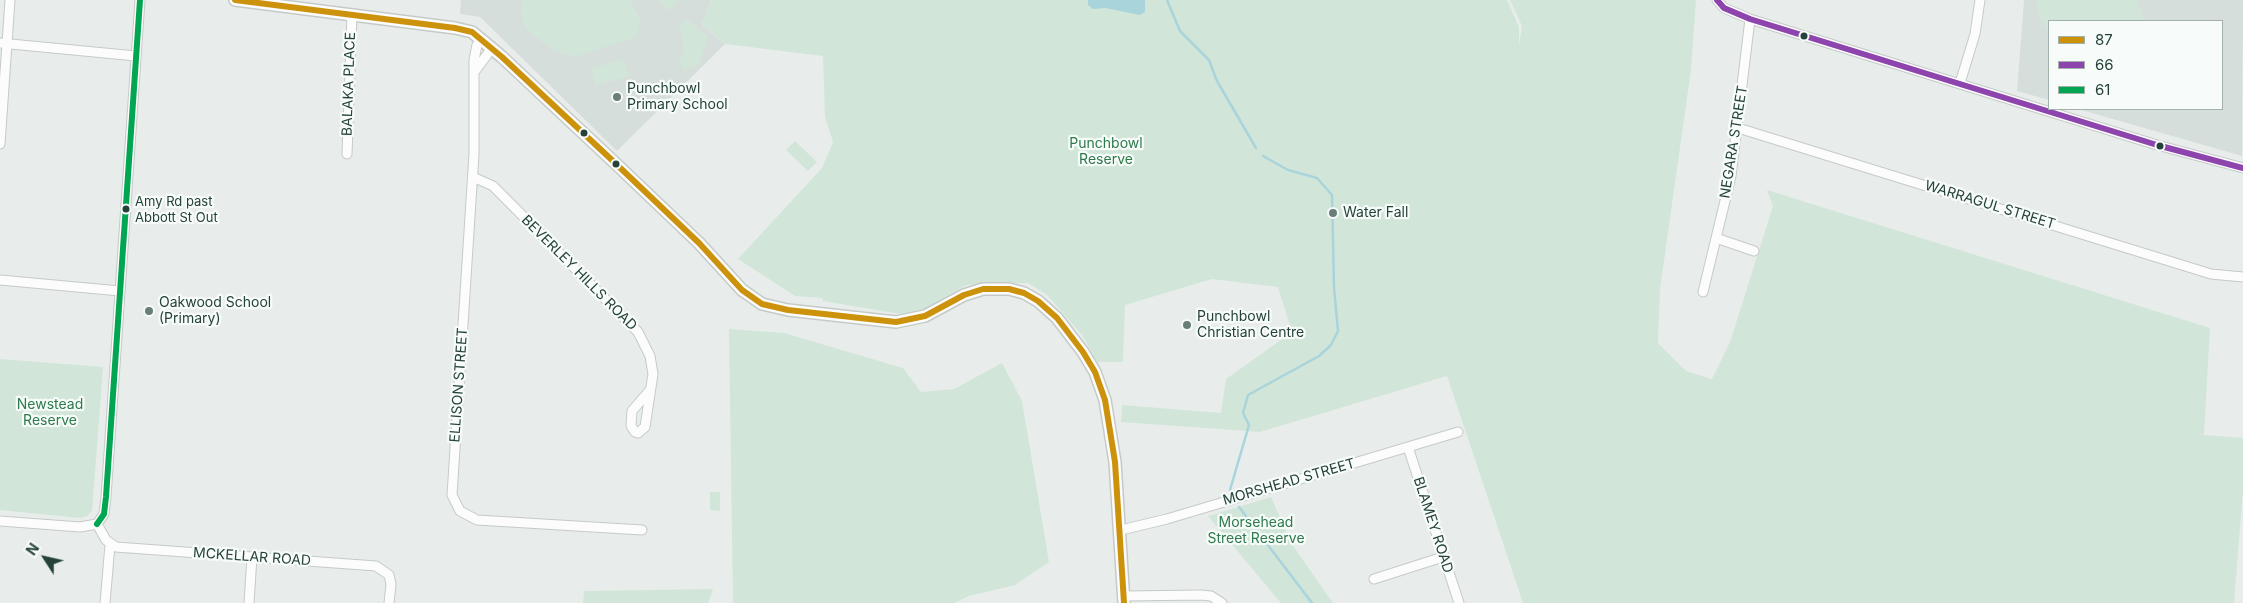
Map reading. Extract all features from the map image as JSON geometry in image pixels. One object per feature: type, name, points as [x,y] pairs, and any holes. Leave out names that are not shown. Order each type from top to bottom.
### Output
[{"type":"street","points":[[0,144],[4,44],[10,0]]},
{"type":"street","points":[[0,521],[80,527],[97,524],[104,514],[140,0]]},
{"type":"street","points":[[235,0],[467,30],[492,48],[699,243],[742,290],[762,304],[788,310],[896,322],[925,316],[973,292],[1001,288],[1024,293],[1046,307],[1084,352],[1101,388],[1112,434],[1125,600],[1201,595],[1211,596],[1222,603]]},
{"type":"street","points":[[1717,0],[1724,8],[1750,19],[2175,151],[2243,168]]},
{"type":"street","points":[[1960,83],[1975,34],[1980,0]]},
{"type":"street","name":"BALAKA PLACE","points":[[347,154],[352,14]]},
{"type":"street","name":"NEGARA STREET","points":[[1703,292],[1731,176],[1750,19]]},
{"type":"street","name":"ELLISON STREET","points":[[481,39],[475,50],[473,177],[452,495],[455,504],[467,517],[477,520],[642,530]]},
{"type":"street","points":[[4,44],[136,56]]},
{"type":"street","points":[[475,72],[492,48]]},
{"type":"street","name":"WARRAGUL STREET","points":[[1738,128],[2211,274],[2243,277]]},
{"type":"street","name":"BEVERLEY HILLS ROAD","points":[[473,177],[493,186],[638,332],[646,344],[653,365],[650,390]]},
{"type":"street","points":[[1716,238],[1754,251]]},
{"type":"street","points":[[0,280],[120,291]]},
{"type":"street","name":"MORSHEAD STREET","points":[[1120,530],[1167,519],[1458,432]]},
{"type":"street","name":"BLAMEY ROAD","points":[[1408,447],[1458,603]]},
{"type":"street","points":[[97,524],[110,545],[104,603]]},
{"type":"street","name":"MCKELLAR ROAD","points":[[110,545],[123,548],[376,566],[389,575],[391,584],[389,603]]},
{"type":"street","points":[[1374,580],[1443,556]]},
{"type":"street","points":[[249,603],[252,557]]},
{"type":"shaded area","name":"Punchbowl Primary School","points":[[461,0],[711,0],[702,25],[725,44],[617,151],[480,17],[460,14]]},
{"type":"shaded area","points":[[2024,0],[2243,0],[2242,156],[2081,110],[2223,110],[2223,20],[2048,20],[2048,100],[2017,91]]},
{"type":"green space","points":[[522,0],[630,0],[641,20],[636,37],[577,56],[566,55],[550,48],[526,29],[521,13]]},
{"type":"green space","points":[[659,0],[679,0],[669,11]]},
{"type":"green space","name":"Punchbowl Reserve","points":[[711,0],[1507,0],[1519,27],[1519,45],[1522,26],[1510,0],[1696,0],[1691,70],[1660,289],[1658,343],[1686,371],[1712,379],[1730,342],[1773,206],[1767,190],[2210,328],[2204,435],[2243,438],[2243,490],[2234,603],[1523,603],[1447,376],[1260,432],[1121,422],[1122,405],[1221,413],[1226,379],[1292,332],[1278,287],[1212,279],[1125,305],[1123,362],[1097,362],[1082,335],[1047,295],[1028,283],[966,285],[912,316],[823,301],[823,298],[795,296],[738,259],[822,168],[833,142],[825,117],[823,56],[725,44],[702,25]]},
{"type":"green space","points":[[2036,0],[2137,0],[2145,20],[2048,20],[2048,32],[2039,17]]},
{"type":"green space","points":[[687,19],[708,37],[699,64],[684,70],[679,61],[684,54],[682,34],[678,27]]},
{"type":"green space","points":[[624,59],[629,76],[596,86],[591,69]]},
{"type":"green space","points":[[795,141],[817,162],[808,171],[786,150]]},
{"type":"green space","points":[[729,329],[784,333],[903,368],[921,392],[954,389],[1002,363],[1022,401],[1049,562],[1015,585],[969,596],[954,603],[733,603]]},
{"type":"green space","name":"Newstead Reserve","points":[[0,359],[103,367],[92,511],[87,516],[80,518],[0,510]]},
{"type":"green space","points":[[710,492],[720,492],[720,511],[710,510]]},
{"type":"green space","name":"Morsehead Street Reserve","points":[[1271,497],[1291,543],[1333,603],[1281,603],[1208,516]]},
{"type":"green space","points":[[713,589],[708,603],[583,603],[584,591]]},
{"type":"water","points":[[1088,0],[1145,0],[1145,12],[1140,15],[1105,8],[1093,9],[1088,5]]},
{"type":"waterway","points":[[1167,0],[1180,31],[1209,60],[1217,81],[1256,148]]},
{"type":"waterway","points":[[1230,490],[1249,425],[1243,413],[1248,395],[1319,356],[1331,345],[1338,331],[1334,287],[1332,195],[1317,178],[1288,170],[1263,156]]},
{"type":"waterway","points":[[1239,507],[1312,603]]},
{"type":"transit line","name":"61","points":[[97,524],[104,514],[106,497],[140,0]]},
{"type":"transit line","name":"87","points":[[235,0],[455,28],[472,32],[502,57],[699,243],[742,290],[762,304],[788,310],[896,322],[925,316],[964,295],[983,289],[1009,289],[1024,293],[1038,301],[1057,318],[1083,352],[1095,372],[1105,400],[1115,462],[1124,603]]},
{"type":"transit line","name":"66","points":[[1717,0],[1724,8],[1750,19],[2157,145],[2243,168]]},
{"type":"place","name":"Punchbowl Primary School","points":[[617,97]]},
{"type":"place","name":"Amy Rd past Abbott St Out","points":[[126,209]]},
{"type":"place","name":"Water Fall","points":[[1333,213]]},
{"type":"place","name":"Oakwood School (Primary)","points":[[149,311]]},
{"type":"place","name":"Punchbowl Christian Centre","points":[[1187,325]]}]
